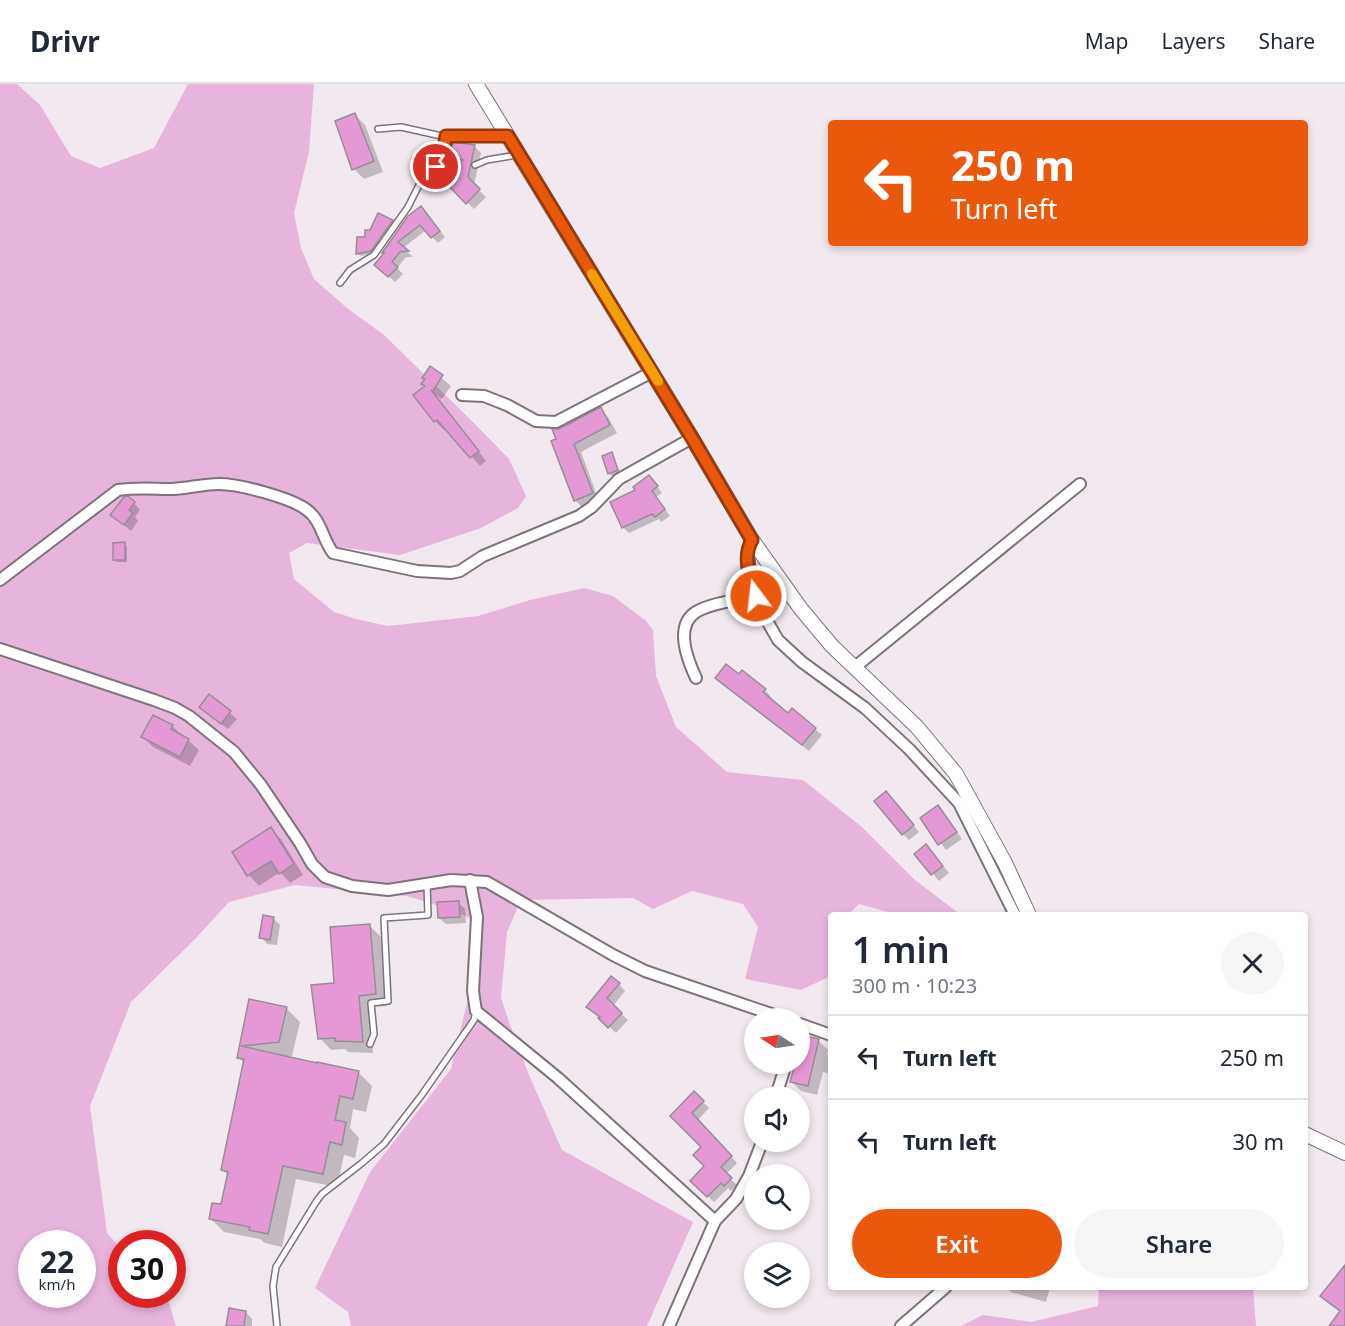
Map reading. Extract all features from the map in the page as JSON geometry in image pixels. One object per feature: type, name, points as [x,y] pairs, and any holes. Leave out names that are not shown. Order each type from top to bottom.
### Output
[{"type":"street","points":[[476,84],[752,540],[801,609],[832,646],[917,727],[956,774],[1005,862],[1028,912]]},
{"type":"street","points":[[462,395],[484,396],[507,405],[536,421],[556,422],[652,372]]},
{"type":"street","points":[[0,580],[118,490],[136,487],[173,489],[220,484],[261,492],[307,510],[313,515],[325,544],[333,553],[417,571],[460,572],[483,556],[579,516],[592,507],[619,479],[692,438]]},
{"type":"street","points":[[855,667],[1080,484]]},
{"type":"street","points":[[752,540],[747,563],[762,612],[778,640],[802,662],[865,708],[909,749],[959,803],[1014,912]]},
{"type":"street","points":[[696,678],[687,658],[684,643],[685,630],[691,616],[703,609],[756,596]]},
{"type":"street","points":[[0,649],[154,700],[189,716],[234,752],[261,785],[312,864],[325,877],[352,886],[388,890],[427,883],[470,880],[487,882],[613,956],[645,971],[754,1008]]},
{"type":"street","points":[[470,880],[477,917],[474,991],[476,1011],[558,1078],[716,1221]]},
{"type":"street","points":[[810,1028],[828,1034]]},
{"type":"street","points":[[1308,1135],[1345,1153]]},
{"type":"street","points":[[669,1326],[716,1221],[736,1198],[749,1176],[758,1152]]},
{"type":"street","points":[[901,1326],[943,1290]]},
{"type":"lane","points":[[378,129],[401,127],[446,136],[508,136]]},
{"type":"lane","points":[[340,283],[350,270],[374,255],[408,207],[421,181],[427,173],[442,162],[446,136]]},
{"type":"lane","points":[[475,165],[487,160],[519,155]]},
{"type":"lane","points":[[370,1044],[374,1034],[371,1003],[388,1001],[384,918],[428,915],[427,883]]},
{"type":"lane","points":[[277,1326],[273,1286],[276,1267],[293,1238],[322,1194],[384,1144],[474,1020],[476,1011]]},
{"type":"shaded area","points":[[0,84],[17,84],[40,105],[71,156],[100,168],[154,148],[188,84],[314,84],[309,152],[294,213],[301,248],[314,279],[347,308],[384,335],[472,421],[509,459],[526,496],[518,508],[481,528],[400,555],[307,543],[289,553],[294,579],[334,612],[388,626],[478,616],[530,600],[584,588],[613,596],[646,621],[653,630],[656,676],[676,727],[727,772],[803,780],[862,827],[915,880],[957,912],[888,912],[859,904],[851,912],[828,912],[828,977],[801,990],[745,979],[758,927],[743,904],[692,891],[653,909],[633,898],[521,900],[507,932],[501,998],[529,1075],[562,1150],[693,1222],[647,1326],[351,1326],[348,1312],[315,1288],[370,1172],[451,1069],[475,970],[476,921],[455,911],[407,896],[295,885],[229,902],[131,1002],[90,1106],[108,1234],[108,1308],[171,1308],[176,1326],[0,1326]]},
{"type":"shaded area","points":[[1099,1290],[1253,1290],[1256,1326],[961,1326],[983,1315],[1031,1322],[1098,1306]]},
{"type":"building","points":[[355,113],[374,161],[352,170],[335,121]]},
{"type":"building","points":[[453,142],[475,145],[468,177],[480,189],[466,204],[443,180],[463,160],[450,157]]},
{"type":"building","points":[[421,206],[440,231],[431,238],[420,225],[398,242],[409,251],[400,252],[392,262],[398,267],[388,277],[374,265],[408,216]]},
{"type":"building","points":[[378,213],[393,220],[371,251],[356,254],[357,237],[365,237],[365,230],[370,230]]},
{"type":"building","points":[[430,366],[443,375],[433,391],[431,390],[479,451],[470,458],[437,420],[434,422],[413,395],[425,386],[421,384],[425,379],[422,378]]},
{"type":"building","points":[[601,407],[610,425],[574,444],[593,493],[574,501],[551,441],[556,439],[552,429],[559,429]]},
{"type":"building","points":[[612,452],[618,470],[608,474],[602,456]]},
{"type":"building","points":[[649,475],[658,486],[652,491],[665,509],[655,517],[652,514],[622,528],[610,502],[635,490],[633,487]]},
{"type":"building","points":[[128,496],[135,502],[129,510],[133,513],[124,525],[110,515],[124,497]]},
{"type":"building","points":[[125,542],[125,560],[113,560],[113,543]]},
{"type":"building","points":[[726,664],[739,674],[742,670],[766,689],[763,692],[788,713],[792,708],[816,728],[802,745],[715,678]]},
{"type":"building","points":[[209,694],[231,711],[221,724],[199,707]]},
{"type":"building","points":[[153,715],[173,725],[171,729],[189,739],[180,757],[141,737]]},
{"type":"building","points":[[886,791],[914,825],[902,835],[874,801]]},
{"type":"building","points":[[938,805],[957,832],[938,845],[920,818]]},
{"type":"building","points":[[271,827],[294,864],[279,874],[271,861],[247,876],[232,852]]},
{"type":"building","points":[[926,844],[943,866],[931,875],[914,854]]},
{"type":"building","points":[[459,901],[460,917],[438,918],[437,902]]},
{"type":"building","points":[[263,915],[274,917],[270,940],[259,938]]},
{"type":"building","points":[[370,924],[376,994],[359,996],[363,1042],[335,1041],[335,1038],[318,1039],[311,985],[334,983],[330,927]]},
{"type":"building","points":[[611,976],[620,983],[607,998],[622,1013],[608,1028],[598,1018],[600,1017],[586,1007]]},
{"type":"building","points":[[249,999],[287,1007],[279,1042],[241,1046],[359,1071],[353,1099],[340,1096],[335,1120],[346,1122],[342,1145],[330,1142],[323,1174],[283,1166],[268,1234],[249,1230],[250,1227],[209,1219],[212,1203],[221,1204],[228,1172],[221,1170],[244,1059],[237,1058]]},
{"type":"building","points":[[810,1037],[819,1039],[808,1086],[790,1082],[792,1074],[810,1074]]},
{"type":"building","points":[[694,1091],[704,1101],[692,1113],[732,1156],[721,1167],[732,1178],[724,1186],[721,1183],[707,1197],[690,1181],[704,1166],[693,1155],[701,1147],[670,1116]]},
{"type":"building","points":[[1345,1265],[1345,1326],[1329,1326],[1340,1311],[1320,1296]]},
{"type":"building","points":[[229,1308],[246,1311],[244,1326],[226,1326]]},
{"type":"slow traffic","points":[[592,274],[658,381]]},
{"type":"route","points":[[436,167],[442,162],[446,136],[508,136],[752,540],[747,563],[756,596]]}]
